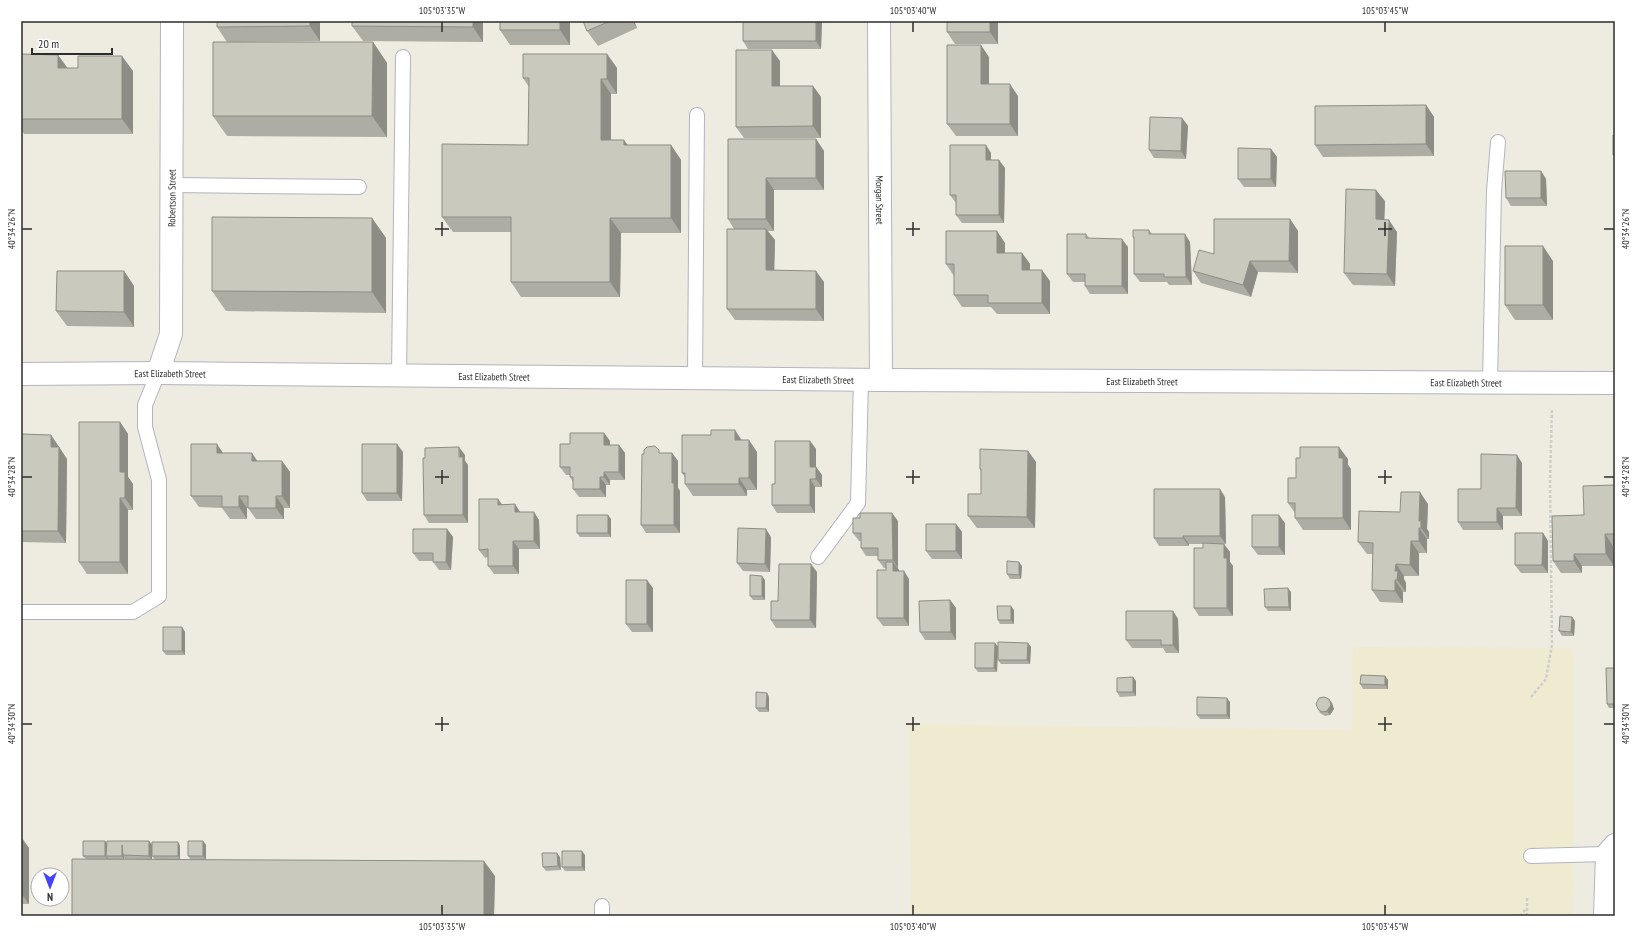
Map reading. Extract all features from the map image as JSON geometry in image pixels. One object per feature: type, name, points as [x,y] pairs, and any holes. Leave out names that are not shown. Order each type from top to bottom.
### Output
[{"type":"street","name":"Robertson Street","points":[[158,373],[171,334],[172,21]]},
{"type":"street","name":"Morgan Street","points":[[871,380],[879,21]]},
{"type":"street","name":"East Elizabeth Street","points":[[21,374],[158,373],[871,380],[1615,383]]},
{"type":"street","points":[[1605,916],[1611,849]]},
{"type":"lane","points":[[399,375],[403,57]]},
{"type":"lane","points":[[695,378],[697,115]]},
{"type":"lane","points":[[1490,382],[1494,199],[1498,142]]},
{"type":"lane","points":[[172,185],[359,186]]},
{"type":"lane","points":[[21,612],[133,612],[159,596],[159,480],[145,427],[145,405],[158,373]]},
{"type":"lane","points":[[818,557],[858,503],[871,380]]},
{"type":"lane","points":[[1531,856],[1611,849]]},
{"type":"path","points":[[1531,696],[1546,679],[1552,645],[1550,482],[1552,382]]},
{"type":"path","points":[[1527,896],[1527,916]]},
{"type":"path","points":[[1520,916],[1526,909]]},
{"type":"shaded area","points":[[1353,647],[1573,648],[1574,811],[1572,916],[911,916],[909,724],[1352,730]]},
{"type":"building","points":[[217,21],[310,21],[310,26],[217,27]]},
{"type":"building","points":[[352,21],[473,21],[473,27],[352,26]]},
{"type":"building","points":[[500,21],[560,21],[560,30],[500,30]]},
{"type":"building","points":[[583,21],[610,21],[587,31]]},
{"type":"building","points":[[743,21],[816,21],[816,41],[743,41]]},
{"type":"building","points":[[947,21],[990,21],[990,32],[947,32]]},
{"type":"building","points":[[213,42],[373,42],[372,116],[213,116]]},
{"type":"building","points":[[947,45],[981,45],[981,84],[1010,84],[1010,124],[947,124]]},
{"type":"building","points":[[736,50],[772,50],[772,86],[813,86],[813,126],[736,127]]},
{"type":"building","points":[[21,54],[58,55],[58,68],[78,68],[78,56],[122,56],[122,119],[21,119]]},
{"type":"building","points":[[523,54],[607,54],[607,79],[601,79],[601,140],[624,140],[624,145],[671,145],[671,218],[610,218],[610,282],[511,282],[511,217],[442,217],[442,144],[528,145],[529,78],[523,78]]},
{"type":"building","points":[[1426,105],[1426,144],[1315,145],[1315,106]]},
{"type":"building","points":[[1150,117],[1182,118],[1181,151],[1149,150]]},
{"type":"building","points":[[1613,135],[1615,135],[1615,155],[1613,155]]},
{"type":"building","points":[[728,139],[816,139],[816,178],[766,178],[766,219],[728,219]]},
{"type":"building","points":[[950,145],[986,145],[986,160],[999,160],[999,215],[956,215],[956,195],[950,195]]},
{"type":"building","points":[[1238,148],[1271,149],[1271,179],[1238,179]]},
{"type":"building","points":[[1505,171],[1541,171],[1541,198],[1506,198]]},
{"type":"building","points":[[1346,189],[1376,190],[1376,219],[1389,220],[1387,274],[1344,273]]},
{"type":"building","points":[[212,217],[372,218],[372,292],[212,291]]},
{"type":"building","points":[[1214,219],[1290,219],[1289,261],[1250,261],[1243,285],[1193,271],[1199,250],[1214,254]]},
{"type":"building","points":[[727,229],[766,229],[766,270],[816,271],[816,309],[727,309]]},
{"type":"building","points":[[1133,230],[1149,230],[1149,234],[1185,234],[1186,277],[1164,277],[1164,274],[1134,274]]},
{"type":"building","points":[[946,231],[997,231],[997,253],[1022,253],[1022,270],[1042,270],[1042,303],[988,303],[988,295],[954,295],[954,264],[946,264]]},
{"type":"building","points":[[1067,234],[1086,234],[1086,238],[1122,239],[1122,286],[1085,286],[1085,274],[1067,274]]},
{"type":"building","points":[[1505,246],[1543,246],[1543,305],[1505,305]]},
{"type":"building","points":[[57,271],[124,271],[124,312],[56,311]]},
{"type":"building","points":[[79,422],[120,422],[120,472],[125,472],[125,498],[120,498],[120,562],[79,562]]},
{"type":"building","points":[[711,430],[735,430],[735,440],[749,440],[749,478],[739,478],[739,484],[685,484],[685,473],[682,473],[682,435],[711,435]]},
{"type":"building","points":[[570,433],[604,433],[604,445],[619,445],[619,472],[604,472],[604,477],[600,477],[600,489],[573,489],[573,477],[570,477],[570,467],[560,467],[560,444],[570,444]]},
{"type":"building","points":[[21,434],[51,435],[51,447],[59,447],[58,531],[21,531]]},
{"type":"building","points":[[775,441],[810,441],[810,467],[816,467],[816,479],[810,479],[810,505],[772,505],[772,484],[775,484]]},
{"type":"building","points":[[191,444],[217,444],[217,453],[252,453],[252,461],[282,461],[282,496],[276,496],[276,508],[248,508],[248,496],[239,496],[239,507],[222,507],[222,496],[191,496]]},
{"type":"building","points":[[362,444],[397,444],[397,493],[362,493]]},
{"type":"building","points":[[655,446],[659,450],[659,453],[672,453],[674,525],[641,525],[642,454],[644,454],[644,450],[647,447]]},
{"type":"building","points":[[459,447],[459,457],[463,457],[463,515],[424,515],[423,458],[425,458],[425,448]]},
{"type":"building","points":[[1300,447],[1339,447],[1339,458],[1343,458],[1343,518],[1295,518],[1295,503],[1288,503],[1288,478],[1296,478],[1296,458],[1300,458]]},
{"type":"building","points":[[980,449],[1028,451],[1027,517],[968,516],[968,494],[981,494]]},
{"type":"building","points":[[1481,454],[1517,455],[1516,508],[1497,508],[1497,522],[1458,522],[1458,489],[1481,489]]},
{"type":"building","points":[[1615,485],[1615,534],[1605,534],[1606,554],[1574,554],[1574,561],[1553,561],[1552,516],[1584,515],[1583,486]]},
{"type":"building","points":[[1154,489],[1220,489],[1220,536],[1154,538]]},
{"type":"building","points":[[1401,492],[1420,492],[1419,521],[1421,521],[1421,528],[1419,528],[1419,541],[1411,541],[1410,565],[1396,564],[1395,571],[1398,571],[1397,580],[1395,580],[1395,591],[1372,590],[1373,543],[1358,542],[1359,511],[1400,512]]},
{"type":"building","points":[[479,499],[498,499],[498,505],[515,504],[515,512],[534,512],[534,541],[513,541],[513,566],[488,566],[488,549],[479,550]]},
{"type":"building","points":[[860,513],[892,513],[893,560],[878,560],[878,548],[861,548],[861,533],[853,533],[853,518],[860,518]]},
{"type":"building","points":[[577,515],[608,515],[608,533],[577,533]]},
{"type":"building","points":[[1252,515],[1279,515],[1279,547],[1252,547]]},
{"type":"building","points":[[926,524],[956,524],[956,551],[926,551]]},
{"type":"building","points":[[738,528],[766,529],[765,564],[737,563]]},
{"type":"building","points":[[413,529],[447,529],[446,562],[433,562],[433,553],[413,553]]},
{"type":"building","points":[[1515,533],[1543,533],[1542,565],[1515,565]]},
{"type":"building","points":[[1203,543],[1224,544],[1224,558],[1227,558],[1227,608],[1194,608],[1194,548],[1203,548]]},
{"type":"building","points":[[1007,561],[1019,562],[1019,575],[1007,574]]},
{"type":"building","points":[[886,562],[893,562],[893,571],[904,571],[904,618],[877,618],[877,570],[886,570]]},
{"type":"building","points":[[779,564],[811,564],[810,620],[771,620],[771,601],[778,601]]},
{"type":"building","points":[[750,575],[762,576],[762,596],[750,596]]},
{"type":"building","points":[[626,580],[647,580],[647,624],[626,624]]},
{"type":"building","points":[[1288,588],[1289,607],[1265,607],[1264,589]]},
{"type":"building","points":[[950,600],[951,632],[920,632],[919,601]]},
{"type":"building","points":[[997,606],[1011,606],[1011,620],[998,620]]},
{"type":"building","points":[[1126,611],[1173,611],[1173,645],[1161,645],[1161,640],[1126,640]]},
{"type":"building","points":[[1560,616],[1572,617],[1571,632],[1559,631]]},
{"type":"building","points":[[163,627],[182,627],[182,651],[163,651]]},
{"type":"building","points":[[998,642],[1028,643],[1027,660],[998,660]]},
{"type":"building","points":[[975,643],[995,643],[994,668],[975,668]]},
{"type":"building","points":[[1606,668],[1615,668],[1615,704],[1607,704]]},
{"type":"building","points":[[1361,675],[1385,676],[1385,685],[1360,684]]},
{"type":"building","points":[[1133,677],[1133,692],[1117,692],[1117,678]]},
{"type":"building","points":[[756,692],[767,693],[766,708],[756,708]]},
{"type":"building","points":[[1197,697],[1227,698],[1227,715],[1197,715]]},
{"type":"building","points":[[1324,697],[1329,699],[1331,705],[1327,711],[1322,712],[1318,709],[1316,704],[1319,698]]},
{"type":"building","points":[[83,841],[105,841],[105,856],[83,856]]},
{"type":"building","points":[[107,841],[149,841],[149,856],[123,855],[122,845],[122,856],[106,856]]},
{"type":"building","points":[[188,841],[203,841],[203,856],[188,856]]},
{"type":"building","points":[[152,842],[178,842],[178,856],[152,856]]},
{"type":"building","points":[[562,851],[582,851],[582,867],[562,867]]},
{"type":"building","points":[[542,853],[557,853],[558,866],[543,867]]},
{"type":"building","points":[[72,859],[484,861],[484,916],[72,916]]}]
